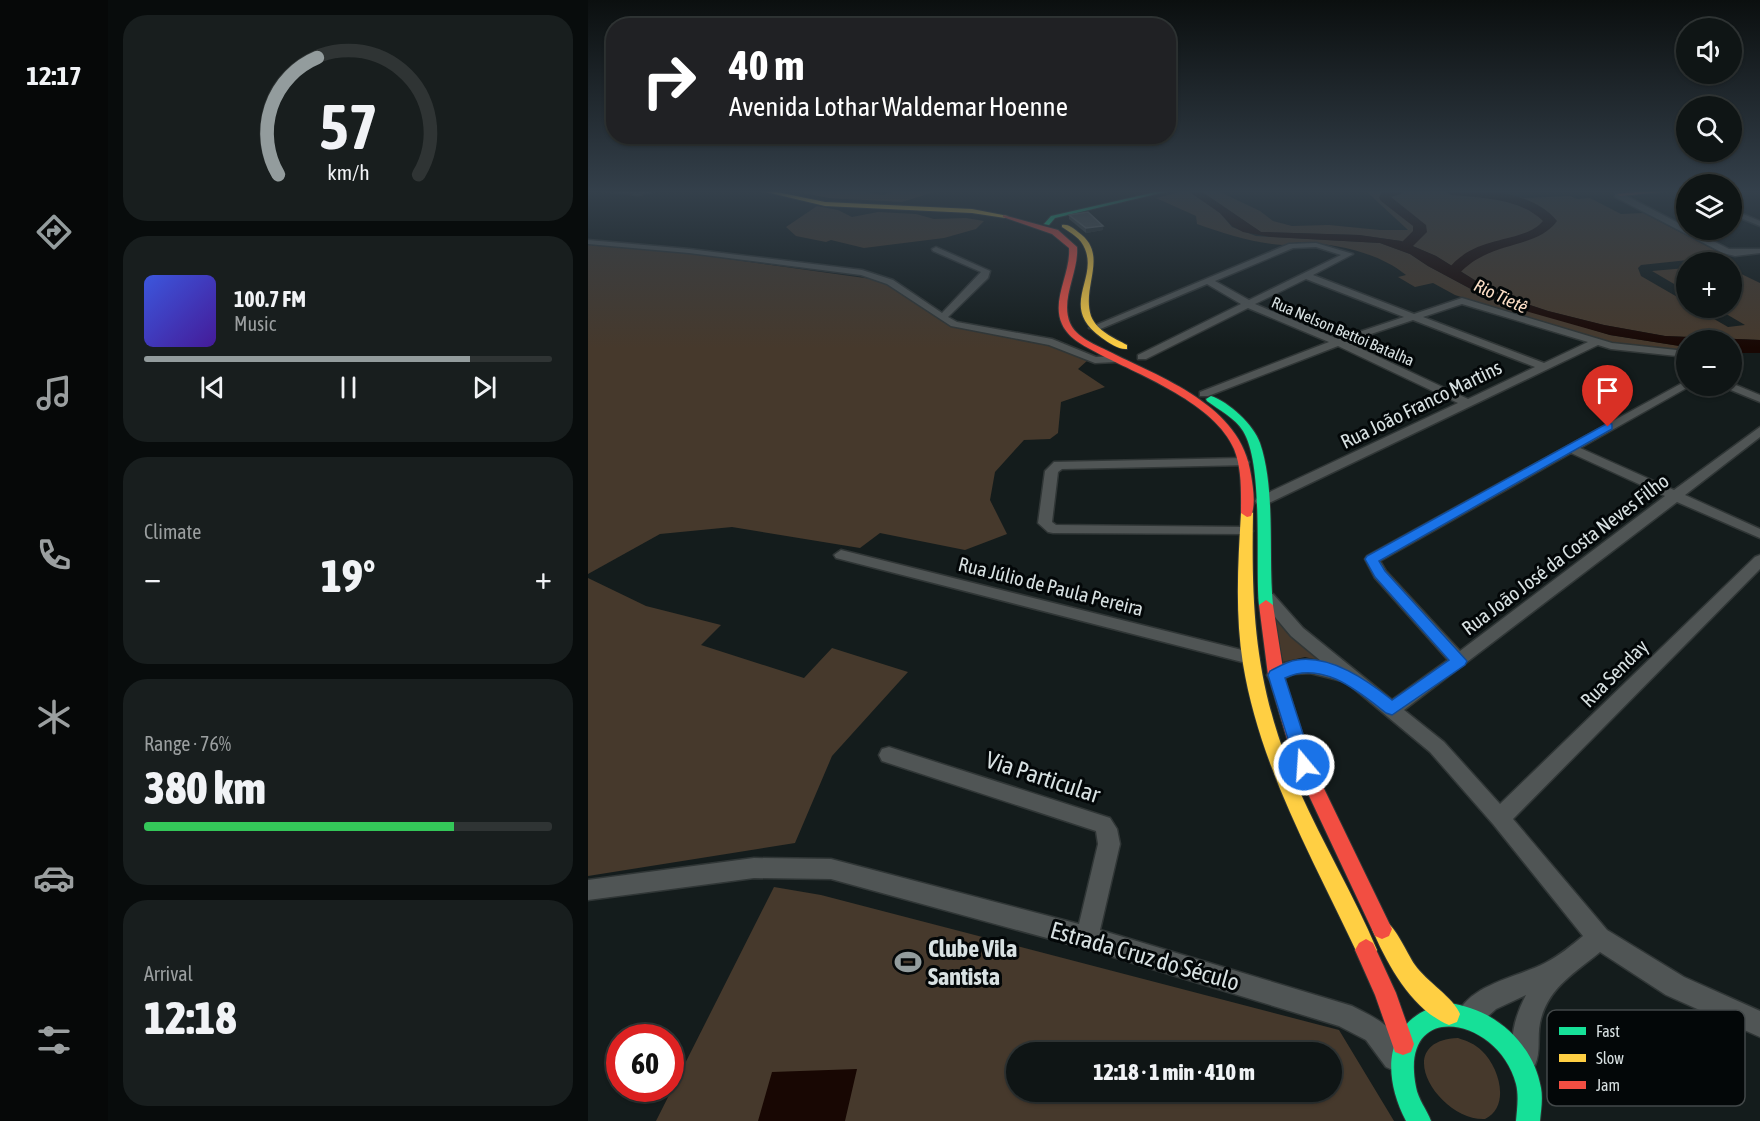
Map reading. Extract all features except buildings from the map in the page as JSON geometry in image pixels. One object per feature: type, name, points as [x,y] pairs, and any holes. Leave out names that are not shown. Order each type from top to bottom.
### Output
[{"type":"main road","points":[[1070,243],[1075,254],[1063,311],[1065,322],[1074,334],[1179,394],[1212,417],[1237,444],[1243,462],[1246,531],[1244,581],[1250,658],[1256,687],[1283,773],[1311,841],[1378,975],[1401,1054],[1401,1084],[1409,1106],[1419,1121]]},
{"type":"main road","points":[[1089,243],[1092,256],[1083,297],[1086,313],[1094,328],[1103,336],[1142,357],[1165,374],[1204,394],[1246,427],[1256,443],[1262,501],[1264,593],[1276,675],[1304,765],[1400,964],[1410,980],[1424,995],[1458,1015],[1487,1026],[1505,1041],[1518,1060],[1528,1082],[1530,1091],[1528,1121]]},
{"type":"main road","points":[[1401,1054],[1412,1029],[1419,1023],[1428,1017],[1458,1015]]},
{"type":"street","points":[[603,243],[689,251],[862,273],[890,282],[942,318],[969,328],[1053,342],[1095,360],[1116,359]]},
{"type":"street","points":[[1713,243],[1730,252],[1760,251]]},
{"type":"street","points":[[1094,328],[1297,245],[1322,246],[1345,251],[1348,255],[1142,357]]},
{"type":"street","points":[[936,249],[986,271],[985,276],[942,318]]},
{"type":"street","points":[[1307,276],[1544,367]]},
{"type":"street","name":"Rua Nelson Bettoi Batalha","points":[[1208,280],[1248,305],[1338,342],[1469,404]]},
{"type":"street","points":[[1204,394],[1338,342],[1411,316],[1460,302],[1470,302],[1620,348],[1676,353]]},
{"type":"street","name":"Rua João Franco Martins","points":[[1262,501],[1597,342]]},
{"type":"street","points":[[1459,661],[1380,574],[1372,559],[1676,389]]},
{"type":"street","points":[[1742,391],[1760,399]]},
{"type":"street","name":"Rua João José da Costa Neves Filho","points":[[1392,708],[1459,661],[1676,497],[1760,430]]},
{"type":"street","points":[[1569,448],[1760,534]]},
{"type":"street","points":[[1243,462],[1059,465],[1052,471],[1045,523],[1053,530],[1246,531]]},
{"type":"street","name":"Rua Júlio de Paula Pereira","points":[[842,555],[1250,658]]},
{"type":"street","name":"Rua Senday","points":[[1500,818],[1760,560]]},
{"type":"street","points":[[1264,593],[1297,632],[1437,747],[1500,818],[1599,938],[1676,986],[1729,1010]]},
{"type":"street","points":[[1276,675],[1298,665],[1312,666],[1336,672],[1360,684]]},
{"type":"street","name":"Via Particular","points":[[889,755],[1104,824],[1109,844],[1087,938]]},
{"type":"street","name":"Estrada Cruz do Século","points":[[588,890],[754,868],[831,869],[1087,938],[1343,1015],[1375,1031],[1401,1054]]},
{"type":"street","points":[[1458,1015],[1496,994],[1555,971],[1599,938]]},
{"type":"street","points":[[1528,1082],[1524,1033],[1535,1001],[1555,971]]},
{"type":"street","points":[[1745,1017],[1760,1024]]},
{"type":"shaded area","points":[[588,243],[686,253],[879,280],[892,286],[942,321],[959,328],[1058,345],[1088,360],[1078,369],[1105,387],[1061,402],[1058,433],[1050,439],[1024,440],[995,472],[990,500],[1007,534],[965,550],[880,533],[860,548],[732,527],[660,534],[588,574]]},
{"type":"shaded area","points":[[845,243],[901,243],[864,248]]},
{"type":"shaded area","points":[[1268,243],[1294,243],[1272,244]]},
{"type":"shaded area","points":[[1316,243],[1381,243],[1410,254],[1484,296],[1610,335],[1676,345],[1676,351],[1593,340],[1455,295],[1433,283],[1415,287],[1398,277],[1406,275],[1395,267],[1383,260],[1356,251]]},
{"type":"shaded area","points":[[1406,243],[1702,243],[1718,252],[1676,252],[1676,261],[1641,265],[1638,268],[1641,276],[1676,296],[1676,318],[1712,318],[1728,327],[1745,325],[1733,318],[1742,318],[1742,274],[1760,283],[1760,340],[1742,339],[1742,330],[1676,330],[1676,336],[1665,336],[1604,325],[1548,311],[1497,294],[1436,256]]},
{"type":"shaded area","points":[[1676,269],[1676,285],[1652,271]]},
{"type":"shaded area","points":[[588,578],[646,606],[721,625],[701,645],[804,678],[832,648],[908,672],[832,756],[795,843],[588,876]]},
{"type":"shaded area","points":[[1274,617],[1286,631],[1326,662],[1305,657],[1283,662]]},
{"type":"shaded area","name":"Clube Vila Santista","points":[[774,887],[821,895],[1339,1030],[1394,1121],[656,1121],[666,1102],[684,1102],[684,1065]]},
{"type":"shaded area","points":[[1458,1038],[1477,1046],[1488,1058],[1497,1076],[1500,1086],[1498,1105],[1485,1119],[1468,1116],[1452,1108],[1438,1095],[1428,1080],[1424,1065],[1427,1052],[1437,1042]]},
{"type":"water","name":"Rio Tietê","points":[[1381,243],[1406,243],[1436,256],[1497,294],[1548,311],[1604,325],[1676,336],[1676,345],[1610,335],[1529,312],[1484,296],[1410,254]]},
{"type":"water","points":[[1742,339],[1760,340],[1760,353],[1742,353]]},
{"type":"water","points":[[857,1069],[845,1121],[758,1121],[772,1072]]},
{"type":"waterway","points":[[1454,271],[1464,260],[1477,252],[1501,243]]},
{"type":"traffic: fast","points":[[1211,399],[1235,416],[1247,428],[1254,442],[1262,486],[1266,605]]},
{"type":"traffic: fast","points":[[1419,1121],[1405,1091],[1402,1072],[1403,1057],[1413,1032],[1422,1023],[1448,1014],[1475,1019],[1495,1033],[1512,1052],[1528,1084],[1530,1098],[1528,1121]]},
{"type":"traffic: slow","points":[[1086,243],[1091,258],[1085,297],[1087,317],[1099,332],[1124,347]]},
{"type":"traffic: slow","points":[[1247,513],[1245,599],[1248,642],[1264,720],[1303,820],[1366,950]]},
{"type":"traffic: slow","points":[[1382,929],[1417,986],[1449,1014]]},
{"type":"traffic: jam","points":[[1069,243],[1073,247],[1074,256],[1063,314],[1069,329],[1091,346],[1181,392],[1215,417],[1238,446],[1245,470],[1247,513]]},
{"type":"traffic: jam","points":[[1266,605],[1276,675],[1304,766],[1382,929]]},
{"type":"traffic: jam","points":[[1366,950],[1385,993],[1403,1044]]},
{"type":"place","name":"Clube Vila Santista","points":[[908,962]]},
{"type":"route","points":[[1304,765],[1276,675],[1298,665],[1322,668],[1360,684],[1392,708],[1459,661],[1380,574],[1372,562],[1373,557],[1608,427]]}]
